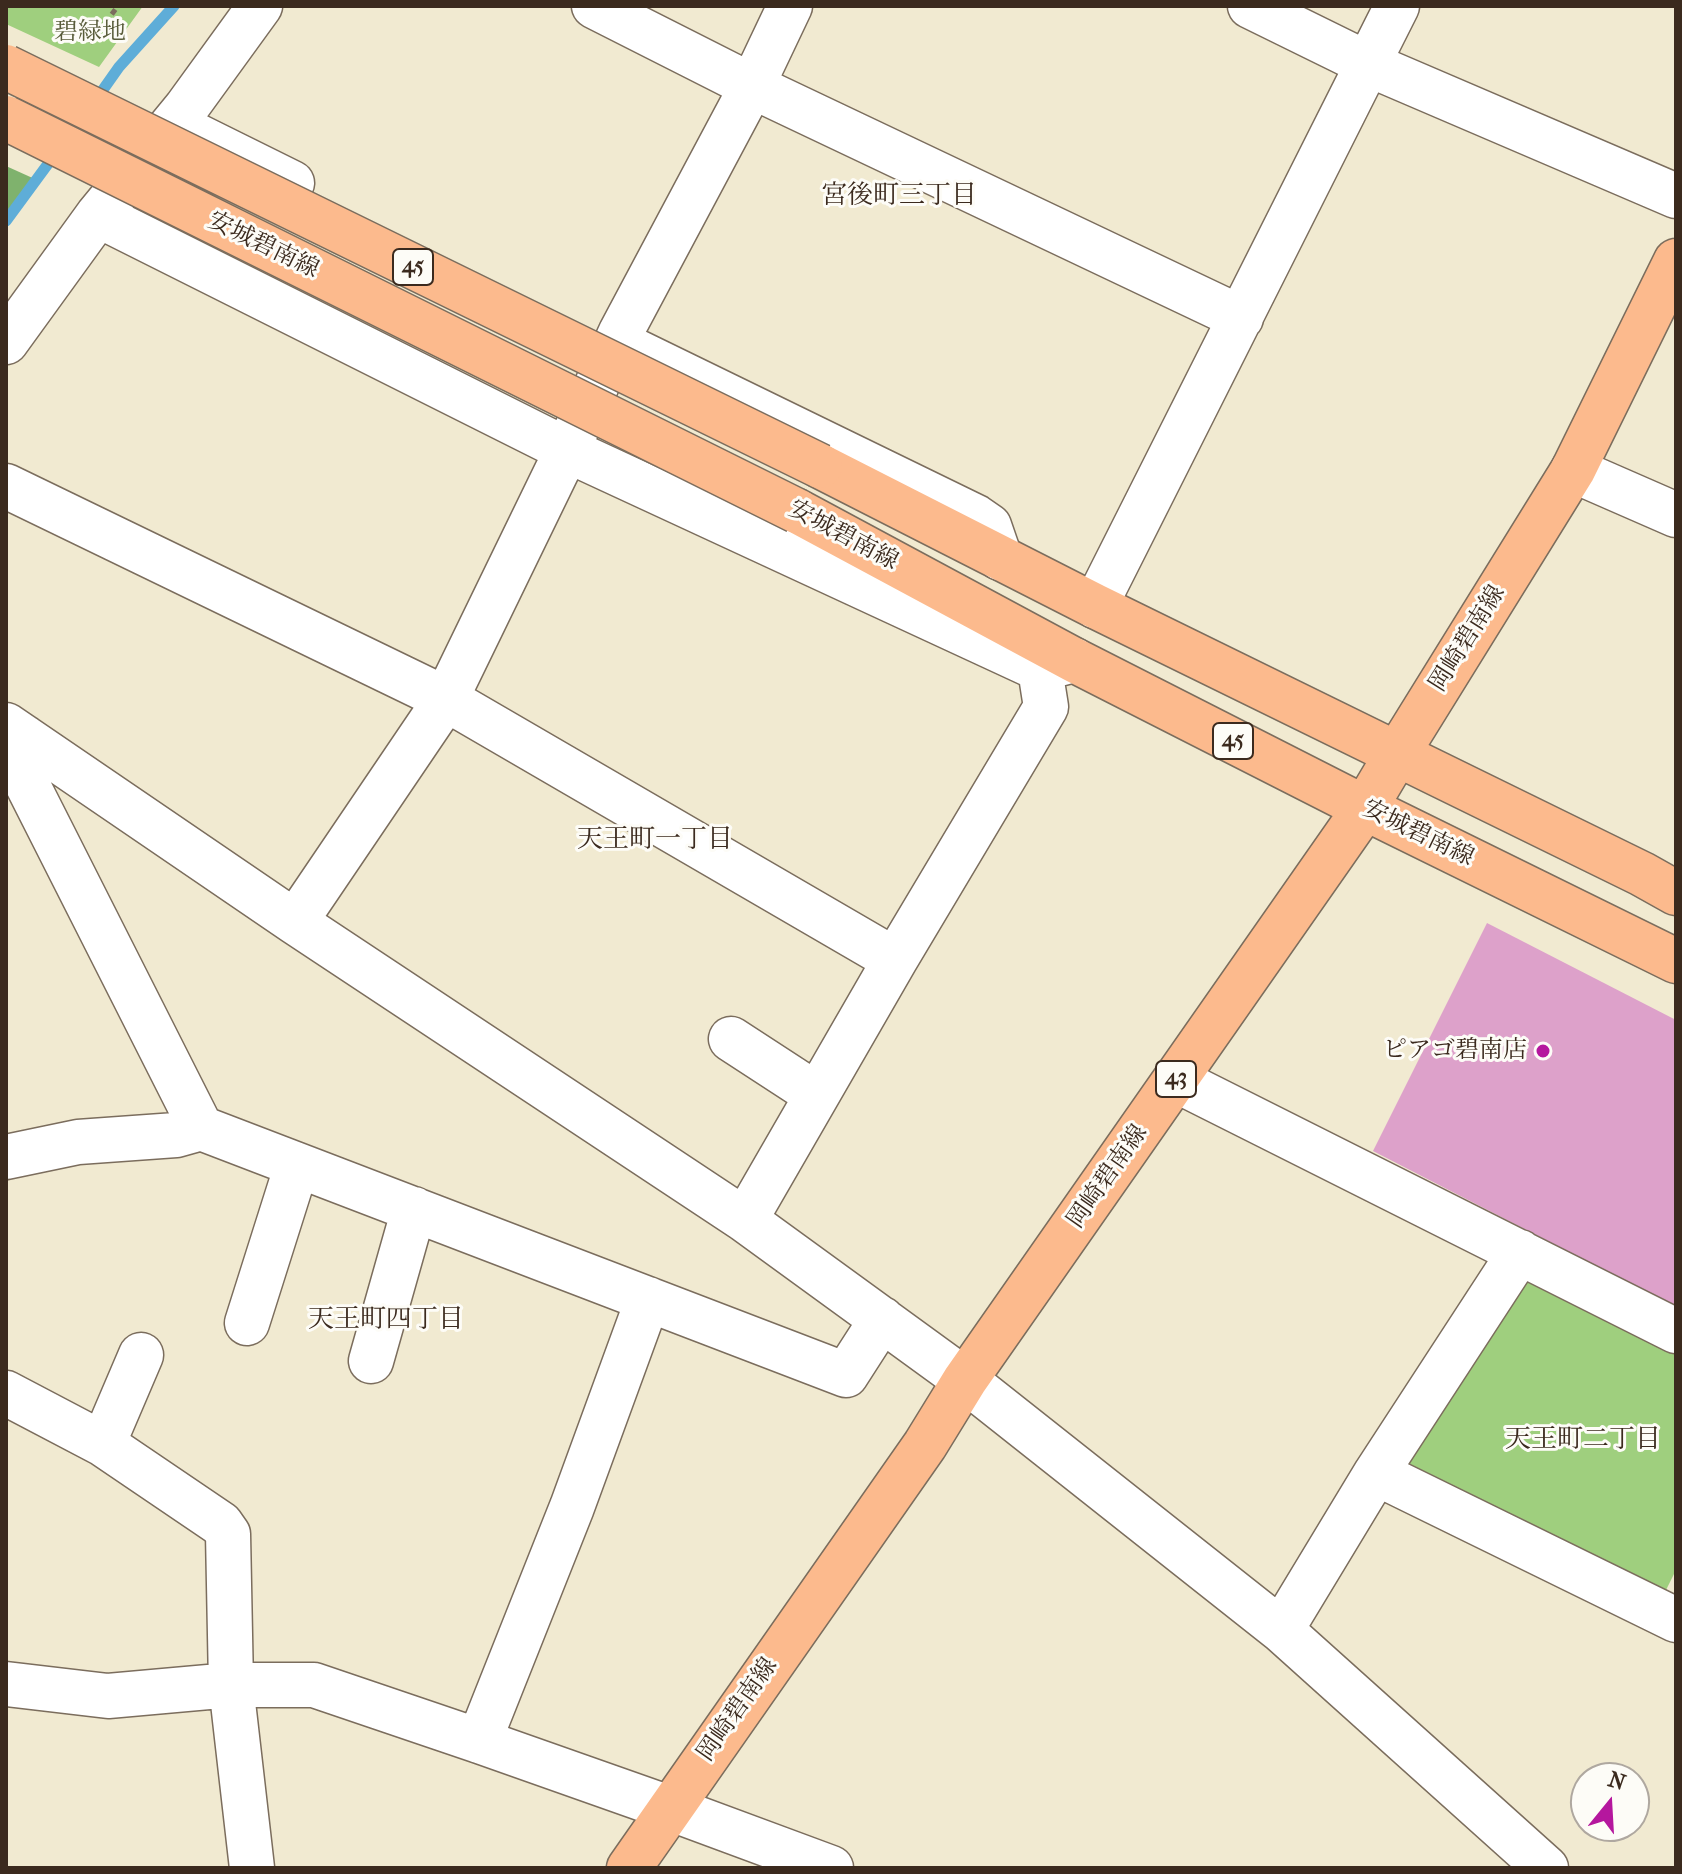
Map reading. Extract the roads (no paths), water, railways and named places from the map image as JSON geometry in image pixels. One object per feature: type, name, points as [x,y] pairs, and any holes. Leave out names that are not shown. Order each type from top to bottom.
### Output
[{"type":"main road","name":"安城碧南線","points":[[6,67],[820,466],[1095,606],[1665,881]]},
{"type":"main road","name":"安城碧南線","points":[[6,118],[797,511],[1057,665],[1365,808],[1676,961]]},
{"type":"main road","name":"岡崎碧南線","points":[[629,1868],[1365,808],[1573,470],[1676,261]]},
{"type":"street","points":[[6,342],[98,215],[173,124],[260,6]]},
{"type":"street","points":[[594,6],[752,86],[1241,318]]},
{"type":"street","points":[[295,922],[446,699],[617,342],[752,86],[790,6]]},
{"type":"street","points":[[1250,6],[1368,64],[1676,196]]},
{"type":"street","points":[[1095,606],[1397,6]]},
{"type":"street","points":[[173,124],[976,517],[989,526],[1000,558]]},
{"type":"street","points":[[98,215],[567,450],[1057,665],[1046,707],[745,1220]]},
{"type":"street","points":[[1573,470],[1676,515]]},
{"type":"street","points":[[6,486],[446,699],[895,960]]},
{"type":"street","points":[[15,731],[295,922],[745,1220],[965,1380],[1281,1630],[1546,1868]]},
{"type":"street","points":[[15,731],[17,764],[201,1128]]},
{"type":"street","points":[[731,1039],[817,1095]]},
{"type":"street","points":[[1176,1080],[1676,1331]]},
{"type":"street","points":[[6,1157],[78,1142],[176,1135],[201,1128],[846,1375],[882,1319]]},
{"type":"street","points":[[247,1323],[297,1165]]},
{"type":"street","points":[[371,1361],[414,1209]]},
{"type":"street","points":[[1281,1630],[1376,1473],[1520,1252]]},
{"type":"street","points":[[479,1741],[572,1507],[648,1299]]},
{"type":"street","points":[[103,1444],[141,1355]]},
{"type":"street","points":[[6,1393],[103,1444],[221,1524],[228,1534],[231,1685],[252,1868]]},
{"type":"street","points":[[1376,1473],[1671,1606]]},
{"type":"street","points":[[6,1684],[108,1696],[231,1685],[314,1685],[669,1808],[831,1868]]},
{"type":"waterway","points":[[95,101],[119,67],[174,6]]},
{"type":"waterway","points":[[6,221],[56,153]]},
{"type":"place","name":"ピアゴ碧南店","points":[[1543,1051]]},
{"type":"district","name":"宮後町三丁目","points":[[899,197]]},
{"type":"district","name":"天王町一丁目","points":[[655,841]]},
{"type":"district","name":"天王町四丁目","points":[[386,1321]]},
{"type":"district","name":"天王町二丁目","points":[[1583,1441]]},
{"type":"park label","name":"碧緑地","points":[[90,33]]}]
